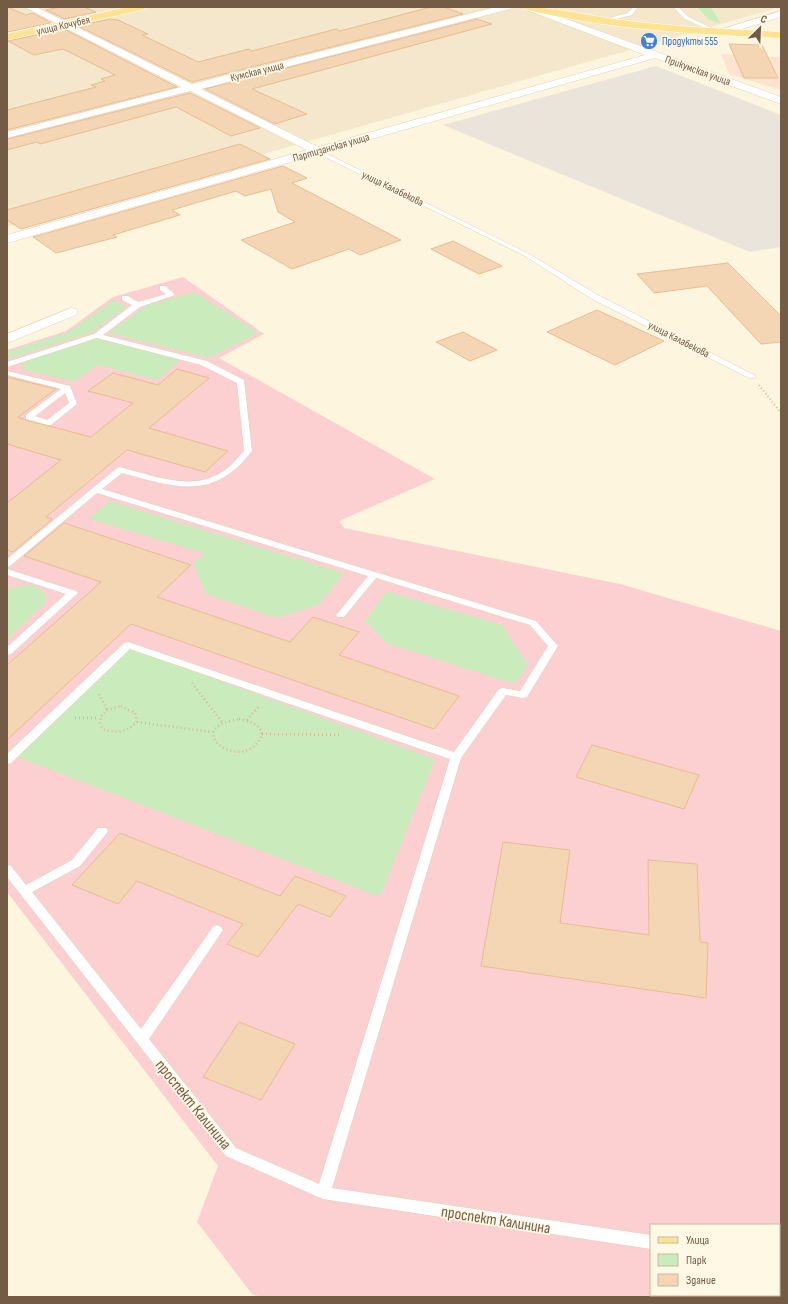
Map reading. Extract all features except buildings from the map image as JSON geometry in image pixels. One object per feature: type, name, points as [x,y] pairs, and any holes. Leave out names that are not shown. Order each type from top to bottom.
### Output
[{"type":"main road","name":"улица Кочубея","points":[[7,37],[142,7]]},
{"type":"main road","points":[[528,7],[601,21],[676,30],[781,35]]},
{"type":"street","name":"улица Калабекова","points":[[29,7],[317,151]]},
{"type":"street","name":"Кумская улица","points":[[7,135],[507,7]]},
{"type":"street","name":"Прикумская улица","points":[[524,7],[781,101]]},
{"type":"street","points":[[719,32],[781,14]]},
{"type":"street","name":"Партизанская улица","points":[[7,239],[656,55]]},
{"type":"street","points":[[7,338],[71,312]]},
{"type":"lane","points":[[601,21],[630,14],[636,7]]},
{"type":"lane","points":[[675,7],[687,18],[719,32]]},
{"type":"lane","name":"улица Калабекова","points":[[317,151],[527,255],[595,297],[752,376]]},
{"type":"lane","points":[[7,365],[97,336],[137,306],[171,295],[163,288]]},
{"type":"lane","points":[[125,298],[137,306]]},
{"type":"lane","points":[[7,564],[120,470],[177,484],[201,483],[224,475],[248,451],[241,382],[204,363],[97,336]]},
{"type":"lane","points":[[7,373],[67,388]]},
{"type":"lane","points":[[67,388],[73,404],[48,423],[29,417],[36,411],[67,388]]},
{"type":"lane","points":[[96,490],[533,624],[553,646],[523,695],[503,691],[456,757],[324,1193]]},
{"type":"lane","points":[[7,572],[73,593],[7,652]]},
{"type":"lane","points":[[341,615],[374,575]]},
{"type":"lane","points":[[7,760],[128,645],[456,757]]},
{"type":"lane","points":[[24,891],[76,863],[102,831]]},
{"type":"lane","name":"проспект Калинина","points":[[7,869],[231,1152],[324,1193],[650,1242]]},
{"type":"lane","points":[[142,1040],[217,930]]},
{"type":"path","points":[[752,376],[781,413]]},
{"type":"path","points":[[174,661],[222,722]]},
{"type":"path","points":[[137,722],[138,718],[133,710],[121,706],[107,710],[99,718],[99,724],[102,729],[109,732],[127,730],[137,722],[212,732]]},
{"type":"path","points":[[239,718],[255,723],[260,728],[262,734],[260,740],[254,746],[236,752],[225,750],[217,746],[212,740],[212,732],[222,722],[239,718]]},
{"type":"path","points":[[262,734],[347,735]]},
{"type":"shaded area","points":[[7,7],[781,7],[7,227]]},
{"type":"shaded area","points":[[721,54],[781,57],[781,90],[729,74]]},
{"type":"shaded area","points":[[656,66],[781,115],[781,247],[750,252],[443,125]]},
{"type":"shaded area","points":[[183,277],[264,334],[219,358],[435,479],[339,521],[344,528],[620,584],[781,631],[781,1297],[261,1297],[252,1294],[197,1222],[218,1166],[7,892],[7,350],[66,331],[113,297]]},
{"type":"green space","points":[[697,7],[711,7],[721,24],[708,19]]},
{"type":"green space","points":[[195,292],[258,333],[209,358],[108,333],[145,306]]},
{"type":"green space","points":[[114,300],[126,307],[91,333],[7,359],[7,352],[68,332]]},
{"type":"green space","points":[[96,339],[181,359],[157,380],[97,365],[74,382],[24,370],[21,366],[28,360]]},
{"type":"green space","points":[[109,501],[344,573],[318,605],[277,618],[206,594],[193,564],[204,553],[89,519]]},
{"type":"green space","points":[[21,585],[36,586],[45,594],[45,603],[7,639],[7,590]]},
{"type":"green space","points":[[386,591],[502,625],[528,665],[515,684],[386,643],[365,621]]},
{"type":"green space","points":[[121,645],[435,759],[380,897],[10,754]]},
{"type":"place","name":"Продукты 555","points":[[649,41]]}]
